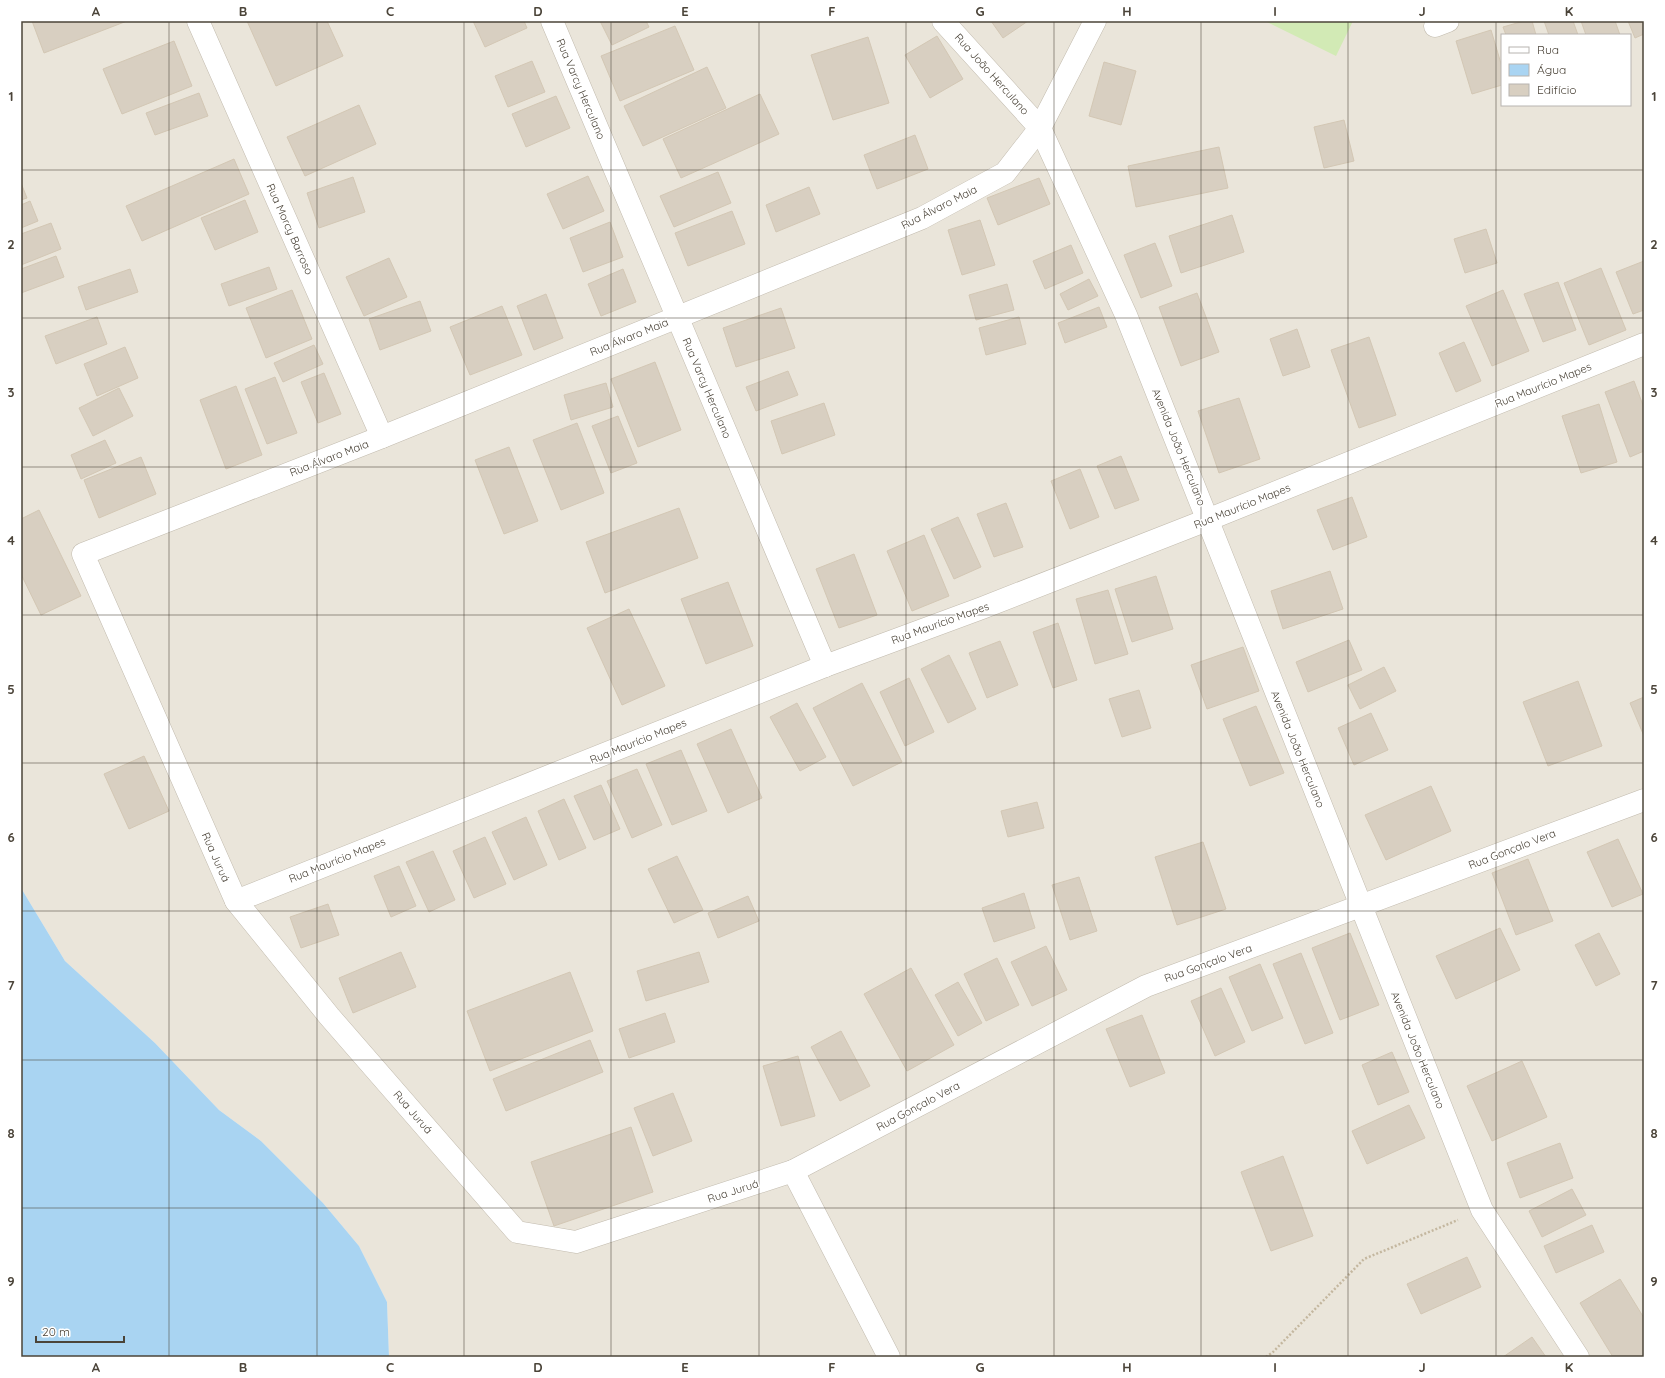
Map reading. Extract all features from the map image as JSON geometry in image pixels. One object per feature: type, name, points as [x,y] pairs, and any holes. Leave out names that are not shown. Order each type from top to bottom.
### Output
[{"type":"street","name":"Rua Morcy Barroso","points":[[198,21],[382,437]]},
{"type":"street","name":"Rua Varcy Herculano","points":[[552,21],[825,666]]},
{"type":"street","name":"Rua João Herculano","points":[[943,21],[1040,128]]},
{"type":"street","name":"Rua Álvaro Maia","points":[[83,554],[382,437],[922,218],[1005,173],[1040,128],[1095,21]]},
{"type":"street","name":"Avenida João Herculano","points":[[1040,128],[1126,315],[1482,1210],[1578,1357]]},
{"type":"street","name":"Rua Maurício Mapes","points":[[236,901],[825,666],[982,608],[1207,520],[1644,344]]},
{"type":"street","name":"Rua Juruá","points":[[83,554],[236,901],[330,1016],[518,1232],[576,1242],[793,1171]]},
{"type":"street","name":"Rua Gonçalo Vera","points":[[793,1171],[1146,986],[1644,800]]},
{"type":"street","points":[[793,1171],[889,1357]]},
{"type":"path","points":[[1266,1357],[1273,1352],[1364,1259],[1482,1210]]},
{"type":"shaded area","points":[[21,21],[1644,21],[1644,1357],[389,1357],[387,1302],[359,1246],[323,1203],[261,1141],[219,1110],[155,1043],[65,961],[21,888]]},
{"type":"green space","points":[[1265,21],[1353,21],[1336,56]]},
{"type":"water","points":[[21,888],[65,961],[155,1043],[219,1110],[261,1141],[323,1203],[359,1246],[387,1302],[389,1357],[21,1357]]},
{"type":"building","points":[[32,21],[127,21],[44,53]]},
{"type":"building","points":[[247,21],[327,21],[343,56],[276,86]]},
{"type":"building","points":[[473,21],[524,21],[527,28],[485,47]]},
{"type":"building","points":[[600,21],[646,21],[649,27],[612,45]]},
{"type":"building","points":[[991,21],[1028,21],[1003,38]]},
{"type":"building","points":[[1524,21],[1532,21],[1536,34],[1506,34],[1503,27]]},
{"type":"building","points":[[1544,21],[1573,21],[1578,34],[1549,34]]},
{"type":"building","points":[[1581,21],[1615,21],[1620,34],[1586,34]]},
{"type":"building","points":[[1628,21],[1644,21],[1644,34],[1635,38]]},
{"type":"building","points":[[675,26],[694,70],[620,101],[601,56]]},
{"type":"building","points":[[1491,30],[1501,64],[1501,85],[1472,94],[1456,41]]},
{"type":"building","points":[[937,36],[963,79],[930,98],[905,55]]},
{"type":"building","points":[[868,37],[889,103],[833,120],[811,55]]},
{"type":"building","points":[[174,41],[192,86],[122,114],[103,69]]},
{"type":"building","points":[[532,61],[545,92],[508,107],[495,76]]},
{"type":"building","points":[[1104,62],[1136,71],[1121,125],[1089,116]]},
{"type":"building","points":[[707,67],[726,108],[643,146],[624,106]]},
{"type":"building","points":[[199,93],[208,116],[155,135],[146,113]]},
{"type":"building","points":[[760,94],[779,134],[681,178],[663,139]]},
{"type":"building","points":[[556,96],[570,128],[526,147],[512,114]]},
{"type":"building","points":[[359,105],[376,144],[305,176],[287,137]]},
{"type":"building","points":[[1344,120],[1354,161],[1324,168],[1314,127]]},
{"type":"building","points":[[915,135],[928,169],[877,189],[864,155]]},
{"type":"building","points":[[1219,147],[1228,188],[1136,207],[1128,166]]},
{"type":"building","points":[[234,159],[249,194],[142,241],[126,206]]},
{"type":"building","points":[[718,172],[731,203],[674,227],[660,196]]},
{"type":"building","points":[[588,176],[604,211],[563,229],[547,194]]},
{"type":"building","points":[[353,177],[365,212],[319,228],[307,193]]},
{"type":"building","points":[[1039,178],[1050,204],[998,225],[987,198]]},
{"type":"building","points":[[21,183],[27,198],[21,200]]},
{"type":"building","points":[[809,187],[820,214],[776,232],[766,205]]},
{"type":"building","points":[[245,200],[258,232],[215,250],[201,218]]},
{"type":"building","points":[[30,201],[38,221],[21,228],[21,205]]},
{"type":"building","points":[[732,211],[745,244],[688,266],[675,233]]},
{"type":"building","points":[[1232,215],[1244,252],[1181,273],[1169,236]]},
{"type":"building","points":[[980,220],[995,265],[962,275],[948,230]]},
{"type":"building","points":[[610,222],[623,257],[583,272],[570,238]]},
{"type":"building","points":[[51,223],[61,249],[21,265],[21,234]]},
{"type":"building","points":[[1486,229],[1497,263],[1465,273],[1454,239]]},
{"type":"building","points":[[1155,243],[1172,286],[1141,298],[1124,255]]},
{"type":"building","points":[[1071,245],[1083,273],[1045,289],[1033,261]]},
{"type":"building","points":[[56,256],[64,277],[21,293],[21,269]]},
{"type":"building","points":[[389,258],[407,297],[364,316],[346,277]]},
{"type":"building","points":[[1644,261],[1644,310],[1633,314],[1616,272]]},
{"type":"building","points":[[269,267],[277,289],[229,306],[221,284]]},
{"type":"building","points":[[1601,268],[1626,330],[1589,345],[1564,283]]},
{"type":"building","points":[[130,269],[138,292],[86,310],[78,287]]},
{"type":"building","points":[[623,269],[636,302],[601,316],[588,284]]},
{"type":"building","points":[[1089,279],[1098,296],[1068,310],[1060,294]]},
{"type":"building","points":[[1558,282],[1576,330],[1543,342],[1524,294]]},
{"type":"building","points":[[1007,284],[1014,310],[976,320],[969,295]]},
{"type":"building","points":[[292,290],[312,339],[266,358],[246,308]]},
{"type":"building","points":[[1503,290],[1529,351],[1492,366],[1466,306]]},
{"type":"building","points":[[1197,293],[1219,352],[1181,366],[1159,307]]},
{"type":"building","points":[[546,294],[563,338],[534,350],[517,306]]},
{"type":"building","points":[[420,301],[431,331],[380,350],[369,319]]},
{"type":"building","points":[[502,306],[522,355],[470,375],[450,327]]},
{"type":"building","points":[[1099,307],[1107,327],[1065,343],[1058,323]]},
{"type":"building","points":[[781,308],[795,348],[736,367],[723,328]]},
{"type":"building","points":[[97,317],[107,344],[56,364],[45,336]]},
{"type":"building","points":[[1019,317],[1026,344],[986,355],[979,328]]},
{"type":"building","points":[[1297,329],[1310,367],[1283,376],[1270,339]]},
{"type":"building","points":[[1369,337],[1396,415],[1359,428],[1331,350]]},
{"type":"building","points":[[1464,342],[1481,381],[1456,392],[1439,353]]},
{"type":"building","points":[[314,345],[323,364],[283,382],[274,363]]},
{"type":"building","points":[[125,347],[138,378],[97,396],[84,364]]},
{"type":"building","points":[[655,362],[681,430],[638,447],[611,379]]},
{"type":"building","points":[[788,371],[798,395],[756,411],[746,387]]},
{"type":"building","points":[[324,373],[341,414],[318,423],[301,382]]},
{"type":"building","points":[[275,377],[297,433],[267,444],[245,389]]},
{"type":"building","points":[[1634,381],[1644,408],[1644,451],[1630,457],[1605,392]]},
{"type":"building","points":[[606,383],[613,407],[571,420],[564,395]]},
{"type":"building","points":[[236,386],[262,455],[226,469],[200,400]]},
{"type":"building","points":[[119,388],[133,416],[93,436],[79,408]]},
{"type":"building","points":[[1239,398],[1260,459],[1219,473],[1198,411]]},
{"type":"building","points":[[824,403],[835,435],[782,454],[771,421]]},
{"type":"building","points":[[1599,404],[1617,462],[1581,473],[1562,416]]},
{"type":"building","points":[[618,416],[637,463],[611,473],[592,426]]},
{"type":"building","points":[[577,423],[604,493],[561,510],[533,440]]},
{"type":"building","points":[[105,440],[116,463],[81,479],[71,455]]},
{"type":"building","points":[[509,447],[538,521],[504,534],[475,460]]},
{"type":"building","points":[[1121,456],[1139,500],[1115,509],[1097,466]]},
{"type":"building","points":[[141,457],[156,494],[99,518],[84,480]]},
{"type":"building","points":[[1080,469],[1099,517],[1070,529],[1051,481]]},
{"type":"building","points":[[1352,497],[1367,537],[1333,550],[1317,510]]},
{"type":"building","points":[[1006,503],[1023,547],[994,557],[977,514]]},
{"type":"building","points":[[679,508],[698,558],[605,593],[586,542]]},
{"type":"building","points":[[39,510],[81,596],[41,615],[21,574],[21,519]]},
{"type":"building","points":[[958,517],[981,567],[954,579],[931,529]]},
{"type":"building","points":[[924,535],[949,596],[912,611],[887,551]]},
{"type":"building","points":[[854,554],[877,615],[839,628],[816,569]]},
{"type":"building","points":[[1330,571],[1343,609],[1283,629],[1271,591]]},
{"type":"building","points":[[1156,576],[1173,629],[1132,642],[1115,589]]},
{"type":"building","points":[[728,582],[753,646],[706,664],[681,599]]},
{"type":"building","points":[[1108,590],[1128,654],[1095,664],[1076,599]]},
{"type":"building","points":[[629,609],[665,686],[622,705],[587,628]]},
{"type":"building","points":[[1058,623],[1077,680],[1053,688],[1033,632]]},
{"type":"building","points":[[1349,640],[1362,670],[1308,692],[1296,662]]},
{"type":"building","points":[[1000,641],[1018,685],[987,698],[969,653]]},
{"type":"building","points":[[1243,647],[1259,691],[1207,709],[1191,665]]},
{"type":"building","points":[[949,655],[976,709],[948,723],[921,669]]},
{"type":"building","points":[[1384,667],[1396,691],[1360,709],[1348,685]]},
{"type":"building","points":[[909,678],[934,732],[905,746],[880,692]]},
{"type":"building","points":[[1578,681],[1602,746],[1548,766],[1523,702]]},
{"type":"building","points":[[862,683],[902,762],[853,786],[813,708]]},
{"type":"building","points":[[1139,690],[1151,728],[1122,737],[1109,699]]},
{"type":"building","points":[[1644,697],[1644,736],[1630,703]]},
{"type":"building","points":[[797,703],[826,757],[800,771],[770,717]]},
{"type":"building","points":[[1256,706],[1284,773],[1250,786],[1223,719]]},
{"type":"building","points":[[1371,713],[1388,750],[1354,765],[1338,728]]},
{"type":"building","points":[[731,729],[762,798],[728,813],[697,744]]},
{"type":"building","points":[[681,750],[707,811],[672,825],[646,764]]},
{"type":"building","points":[[144,756],[169,811],[129,829],[104,774]]},
{"type":"building","points":[[637,769],[662,825],[632,838],[607,781]]},
{"type":"building","points":[[601,785],[620,829],[594,840],[574,796]]},
{"type":"building","points":[[1431,786],[1451,831],[1386,860],[1365,815]]},
{"type":"building","points":[[564,799],[586,848],[559,860],[538,811]]},
{"type":"building","points":[[1037,802],[1044,828],[1008,837],[1001,811]]},
{"type":"building","points":[[526,817],[547,865],[514,880],[492,832]]},
{"type":"building","points":[[485,837],[506,884],[474,898],[453,851]]},
{"type":"building","points":[[1618,839],[1643,894],[1612,907],[1587,852]]},
{"type":"building","points":[[1203,842],[1226,909],[1177,925],[1155,857]]},
{"type":"building","points":[[433,851],[455,900],[429,912],[406,862]]},
{"type":"building","points":[[677,856],[703,910],[674,923],[648,869]]},
{"type":"building","points":[[1528,859],[1553,921],[1516,935],[1492,873]]},
{"type":"building","points":[[399,866],[416,906],[391,917],[374,876]]},
{"type":"building","points":[[1079,877],[1097,931],[1070,940],[1052,885]]},
{"type":"building","points":[[1024,893],[1035,928],[994,942],[982,908]]},
{"type":"building","points":[[748,896],[759,921],[718,938],[708,913]]},
{"type":"building","points":[[328,904],[339,935],[301,948],[290,917]]},
{"type":"building","points":[[1500,928],[1520,970],[1456,999],[1436,956]]},
{"type":"building","points":[[1350,933],[1379,1005],[1340,1020],[1312,948]]},
{"type":"building","points":[[1599,933],[1620,974],[1596,986],[1575,945]]},
{"type":"building","points":[[1046,946],[1067,990],[1032,1006],[1011,962]]},
{"type":"building","points":[[401,952],[416,987],[353,1013],[339,978]]},
{"type":"building","points":[[699,952],[709,982],[646,1001],[637,971]]},
{"type":"building","points":[[1301,953],[1333,1033],[1305,1044],[1273,964]]},
{"type":"building","points":[[997,958],[1019,1005],[986,1021],[964,974]]},
{"type":"building","points":[[1260,964],[1283,1018],[1252,1031],[1229,977]]},
{"type":"building","points":[[911,968],[954,1045],[907,1071],[864,994]]},
{"type":"building","points":[[570,972],[593,1031],[490,1071],[467,1011]]},
{"type":"building","points":[[958,982],[982,1023],[958,1036],[935,995]]},
{"type":"building","points":[[1221,988],[1245,1042],[1215,1056],[1191,1001]]},
{"type":"building","points":[[665,1013],[675,1042],[629,1058],[619,1029]]},
{"type":"building","points":[[1142,1015],[1165,1073],[1130,1087],[1106,1029]]},
{"type":"building","points":[[841,1031],[870,1086],[840,1101],[811,1047]]},
{"type":"building","points":[[590,1040],[603,1072],[506,1111],[493,1079]]},
{"type":"building","points":[[1392,1052],[1409,1092],[1378,1105],[1362,1065]]},
{"type":"building","points":[[798,1056],[815,1116],[781,1126],[763,1066]]},
{"type":"building","points":[[1522,1061],[1547,1117],[1492,1141],[1467,1086]]},
{"type":"building","points":[[673,1093],[692,1141],[653,1156],[634,1108]]},
{"type":"building","points":[[1409,1105],[1425,1138],[1367,1164],[1352,1131]]},
{"type":"building","points":[[631,1127],[653,1192],[554,1226],[531,1162]]},
{"type":"building","points":[[1560,1143],[1573,1178],[1520,1198],[1507,1163]]},
{"type":"building","points":[[1283,1156],[1313,1236],[1271,1251],[1241,1172]]},
{"type":"building","points":[[1572,1189],[1586,1215],[1542,1237],[1529,1211]]},
{"type":"building","points":[[1592,1225],[1604,1252],[1556,1273],[1544,1246]]},
{"type":"building","points":[[1467,1257],[1481,1287],[1421,1314],[1407,1284]]},
{"type":"building","points":[[1620,1279],[1644,1318],[1644,1357],[1613,1357],[1580,1303]]},
{"type":"building","points":[[1532,1337],[1546,1357],[1503,1357]]}]
